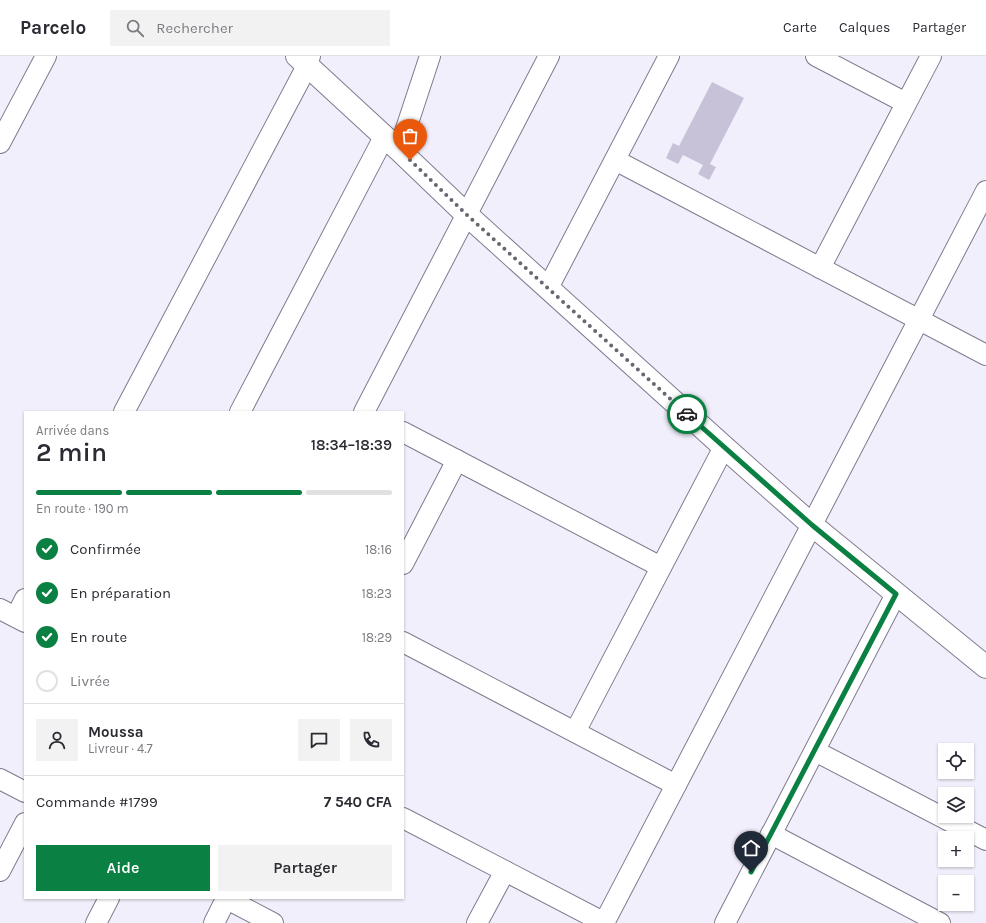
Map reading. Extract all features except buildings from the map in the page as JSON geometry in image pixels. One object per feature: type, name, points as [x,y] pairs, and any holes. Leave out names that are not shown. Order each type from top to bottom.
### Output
[{"type":"main road","points":[[305,59],[467,215],[724,447],[812,525],[986,667]]},
{"type":"street","points":[[0,143],[46,56]]},
{"type":"street","points":[[241,411],[392,143],[430,56]]},
{"type":"street","points":[[365,411],[549,56]]},
{"type":"street","points":[[548,288],[669,56]]},
{"type":"street","points":[[816,56],[906,103]]},
{"type":"street","points":[[820,268],[931,56]]},
{"type":"street","points":[[125,411],[305,59]]},
{"type":"street","points":[[615,160],[986,355]]},
{"type":"street","points":[[404,819],[604,923],[986,191]]},
{"type":"street","points":[[404,433],[661,567]]},
{"type":"street","points":[[575,732],[724,447]]},
{"type":"street","points":[[404,562],[457,460]]},
{"type":"street","points":[[725,923],[896,594]]},
{"type":"street","points":[[14,616],[24,601]]},
{"type":"street","points":[[404,643],[676,785]]},
{"type":"street","points":[[815,750],[986,840]]},
{"type":"street","points":[[0,779],[24,791]]},
{"type":"street","points":[[0,871],[24,825]]},
{"type":"street","points":[[771,834],[940,923]]},
{"type":"street","points":[[477,923],[505,871]]},
{"type":"street","points":[[96,923],[108,899]]},
{"type":"street","points":[[214,923],[226,899]]},
{"type":"street","points":[[228,899],[273,923]]},
{"type":"way so far","points":[[410,160],[467,215],[687,414]]},
{"type":"route","points":[[687,414],[812,525],[896,594],[751,872]]}]
